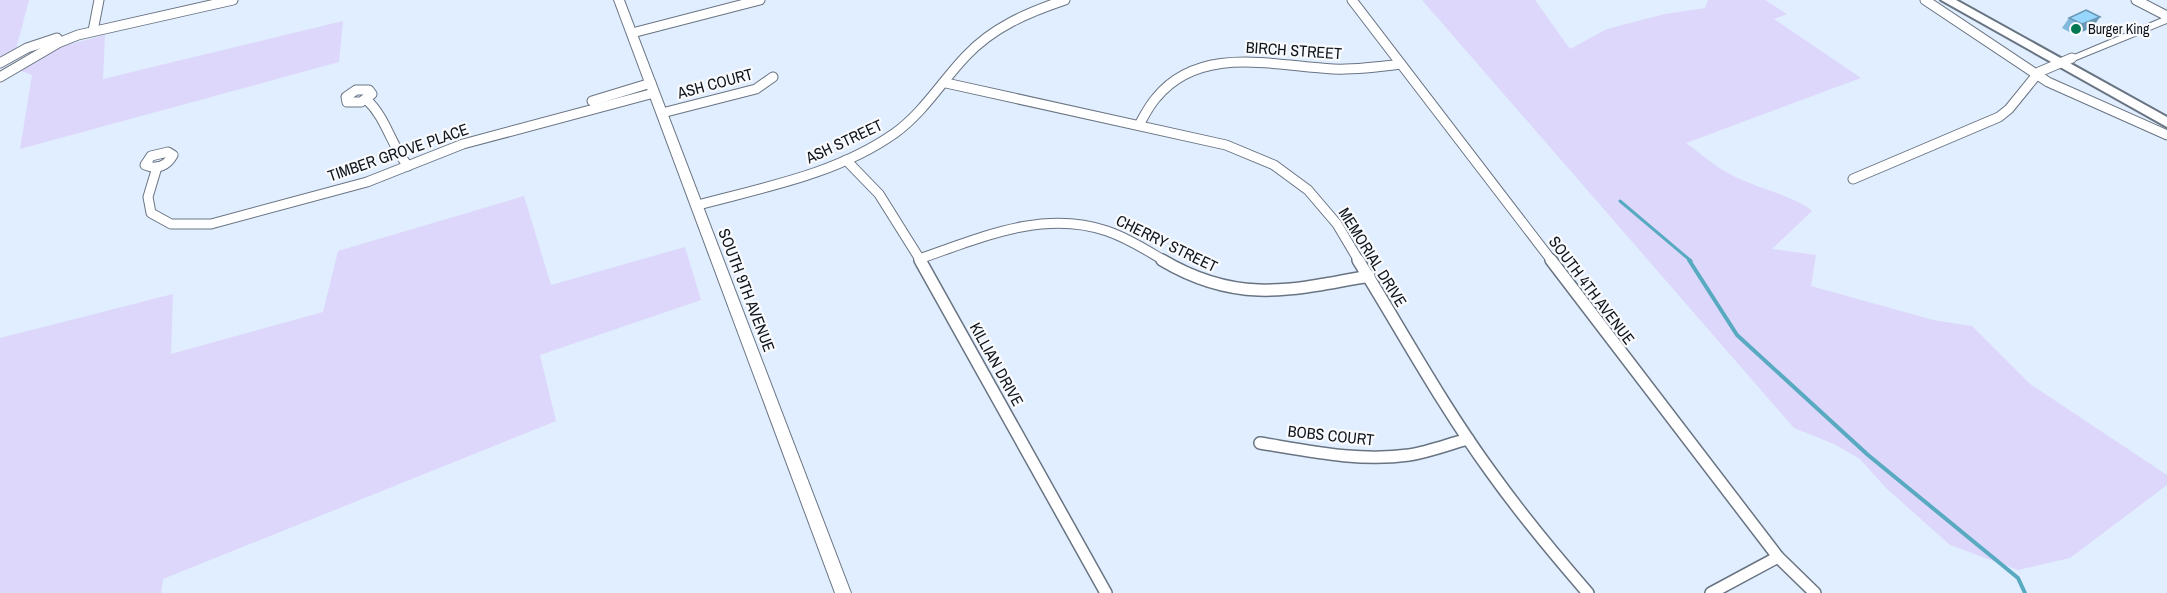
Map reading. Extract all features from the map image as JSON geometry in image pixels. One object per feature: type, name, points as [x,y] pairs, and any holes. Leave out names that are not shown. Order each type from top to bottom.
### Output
[{"type":"main road","points":[[1947,0],[2167,110]]},
{"type":"main road","points":[[1968,0],[2167,123]]},
{"type":"street","points":[[93,31],[99,0]]},
{"type":"street","points":[[0,63],[14,54],[50,40],[233,0]]},
{"type":"street","name":"SOUTH 9TH AVENUE","points":[[619,0],[843,593]]},
{"type":"street","points":[[632,33],[760,0]]},
{"type":"street","name":"ASH STREET","points":[[698,206],[804,176],[846,160],[895,134],[916,117],[946,83],[964,58],[992,34],[1022,16],[1065,0]]},
{"type":"street","name":"SOUTH 4TH AVENUE","points":[[1352,0],[1778,557],[1815,593]]},
{"type":"street","points":[[1925,0],[2037,75],[2167,135]]},
{"type":"street","points":[[2136,0],[2167,18]]},
{"type":"street","points":[[1852,179],[1999,117],[2009,109],[2037,75],[2167,18]]},
{"type":"street","points":[[0,77],[57,43],[93,31]]},
{"type":"street","name":"BIRCH STREET","points":[[1139,125],[1148,106],[1165,86],[1188,73],[1213,64],[1266,60],[1342,69],[1401,64]]},
{"type":"street","name":"ASH COURT","points":[[662,113],[756,89],[773,77]]},
{"type":"street","name":"MEMORIAL DRIVE","points":[[946,83],[1226,145],[1274,165],[1308,190],[1337,224],[1468,439],[1535,531],[1588,593]]},
{"type":"street","name":"TIMBER GROVE PLACE","points":[[157,167],[147,197],[151,213],[171,224],[193,226],[211,224],[355,185],[447,149],[652,88]]},
{"type":"street","points":[[367,100],[381,112],[395,149],[408,166]]},
{"type":"street","name":"KILLIAN DRIVE","points":[[846,160],[884,200],[920,259],[1107,593]]},
{"type":"street","name":"CHERRY STREET","points":[[920,259],[1016,227],[1061,222],[1095,226],[1122,235],[1193,276],[1233,289],[1289,291],[1369,276]]},
{"type":"street","name":"BOBS COURT","points":[[1260,443],[1370,458],[1410,455],[1468,439]]},
{"type":"street","points":[[1711,593],[1778,557]]},
{"type":"shaded area","points":[[0,0],[29,0],[16,49],[0,58]]},
{"type":"shaded area","points":[[1422,0],[1535,0],[1570,49],[1607,29],[1665,14],[1705,8],[1708,0],[1765,0],[1787,14],[1774,19],[1861,78],[1686,143],[1737,178],[1795,200],[1812,211],[1772,249],[1816,255],[1811,286],[1933,320],[1972,326],[2030,384],[2167,475],[2167,485],[2070,558],[2018,570],[1950,545],[1886,488],[1860,459],[1834,444],[1794,428]]},
{"type":"shaded area","points":[[343,21],[339,62],[20,149],[32,75],[16,69],[59,47],[105,35],[103,79]]},
{"type":"shaded area","points":[[524,196],[551,285],[685,247],[701,300],[540,355],[556,421],[163,579],[161,593],[0,593],[0,338],[173,294],[171,354],[323,312],[338,251]]},
{"type":"building","points":[[2086,10],[2100,17],[2082,24],[2069,18]]},
{"type":"waterway","points":[[1620,201],[1691,261]]},
{"type":"waterway","points":[[1689,260],[1737,335],[1868,455],[2018,578],[2025,593]]},
{"type":"place","name":"Burger King","points":[[2076,29]]}]
